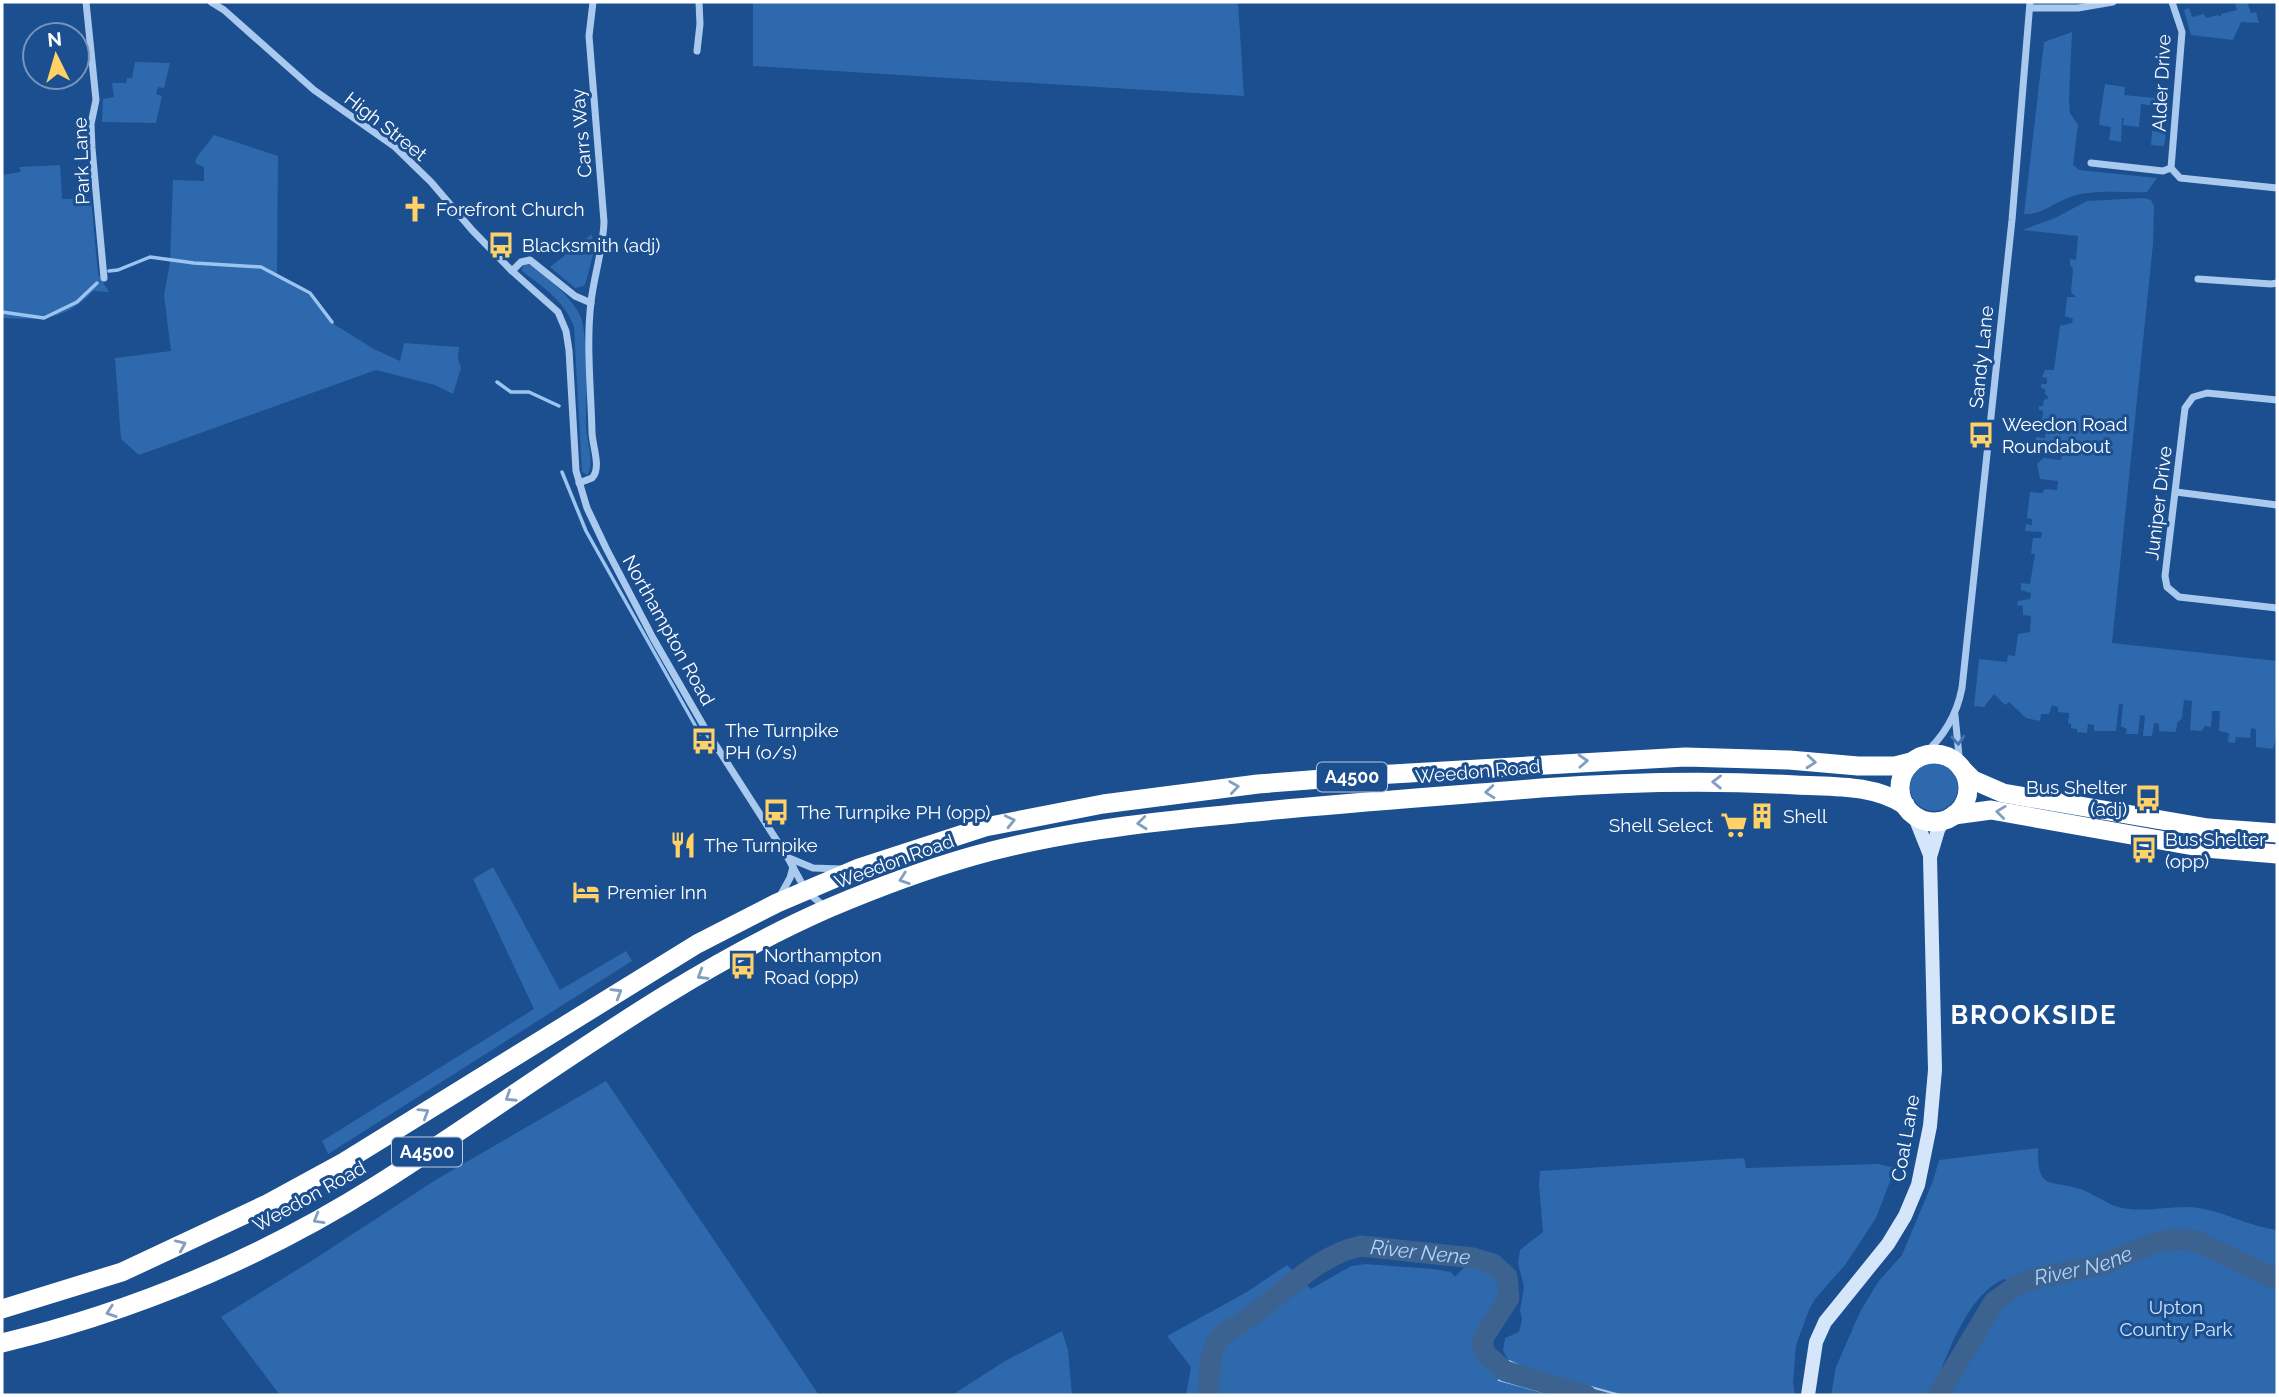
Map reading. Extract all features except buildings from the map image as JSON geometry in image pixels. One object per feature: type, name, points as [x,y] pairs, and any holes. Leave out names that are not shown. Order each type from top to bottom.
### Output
[{"type":"highway","points":[[2277,833],[2208,828],[2003,793],[1973,780],[1961,767],[1946,756],[1938,754],[1917,759],[1906,768],[1900,782],[1901,797],[1909,810],[1928,821],[1992,810],[2205,848],[2277,854]]},
{"type":"highway","name":"Weedon Road","points":[[2,1310],[122,1272],[267,1204],[344,1163],[697,944],[776,903],[859,868],[985,827],[1103,804],[1258,784],[1510,765],[1685,757],[1895,766],[1917,759]]},
{"type":"highway","points":[[1949,817],[1964,803],[1968,791],[1961,767]]},
{"type":"highway","name":"Weedon Road","points":[[2,1343],[98,1317],[165,1293],[230,1265],[375,1186],[721,963],[827,909],[957,861],[1055,837],[1129,824],[1311,806],[1601,784],[1707,782],[1867,789],[1884,793],[1909,810]]},
{"type":"street","name":"Park Lane","points":[[86,2],[96,100],[92,148],[104,278]]},
{"type":"street","name":"High Street","points":[[211,2],[232,17],[314,90],[395,147],[431,182],[512,271],[558,312],[566,331],[569,350],[574,453],[579,483]]},
{"type":"street","name":"Carrs Way","points":[[579,483],[592,478],[597,470],[592,437],[591,303],[604,222],[589,36],[593,2]]},
{"type":"street","points":[[697,51],[699,2]]},
{"type":"street","points":[[2030,5],[2078,8],[2113,2]]},
{"type":"street","name":"Alder Drive","points":[[2171,168],[2182,32],[2172,2]]},
{"type":"street","name":"Sandy Lane","points":[[1955,715],[1962,688],[1980,527],[2012,220],[2030,5]]},
{"type":"street","points":[[2091,163],[2162,171],[2171,168],[2180,178],[2277,188]]},
{"type":"street","points":[[512,271],[521,262],[530,260],[575,296],[591,303]]},
{"type":"street","points":[[2198,279],[2271,285],[2277,283]]},
{"type":"street","name":"Juniper Drive","points":[[2277,400],[2207,393],[2193,397],[2185,408],[2165,576],[2167,587],[2179,597],[2277,608]]},
{"type":"street","name":"Northampton Road","points":[[579,483],[606,548],[653,638],[806,891],[827,909]]},
{"type":"street","points":[[2176,492],[2277,505]]},
{"type":"street","points":[[1917,759],[1932,748],[1955,715]]},
{"type":"street","points":[[1955,715],[1961,767]]},
{"type":"street","name":"Coal Lane","points":[[1909,810],[1930,857]]},
{"type":"street","name":"Coal Lane","points":[[1808,1395],[1816,1342],[1825,1322],[1888,1244],[1905,1216],[1918,1185],[1930,1126],[1935,1070],[1930,857],[1938,830],[1949,817]]},
{"type":"street","points":[[788,858],[822,870],[859,868]]},
{"type":"street","points":[[776,903],[787,885],[793,867]]},
{"type":"green space","points":[[753,2],[1238,2],[1244,96],[753,66]]},
{"type":"green space","points":[[2247,2],[2251,13],[2256,12],[2259,23],[2241,22],[2233,40],[2191,35],[2184,10],[2189,8],[2192,17],[2204,14],[2206,18],[2218,15],[2221,17],[2221,14],[2237,10],[2235,4]]},
{"type":"green space","points":[[2072,32],[2069,98],[2070,113],[2078,125],[2073,165],[2079,170],[2157,178],[2147,192],[2098,192],[2079,195],[2064,199],[2042,211],[2024,214],[2044,42]]},
{"type":"green space","points":[[135,62],[170,63],[164,88],[158,87],[156,94],[162,96],[156,123],[102,122],[103,99],[114,97],[112,83],[126,83],[127,78],[132,78]]},
{"type":"green space","points":[[2105,84],[2125,87],[2124,95],[2155,98],[2154,106],[2141,104],[2139,127],[2123,125],[2122,118],[2121,142],[2109,140],[2111,127],[2100,125],[2099,122]]},
{"type":"green space","points":[[2152,131],[2166,133],[2164,146],[2151,145]]},
{"type":"green space","points":[[214,135],[278,156],[277,277],[309,295],[332,323],[374,349],[400,361],[404,343],[459,347],[458,359],[461,368],[453,394],[435,385],[376,370],[139,455],[121,439],[115,358],[171,351],[164,295],[170,263],[173,180],[204,181],[204,167],[195,163]]},
{"type":"green space","points":[[60,165],[62,199],[91,198],[98,274],[109,292],[93,291],[72,308],[52,316],[2,318],[2,175],[21,172],[19,167]]},
{"type":"green space","points":[[2144,198],[2151,200],[2154,206],[2153,244],[2112,643],[2277,661],[2277,721],[2273,749],[2256,747],[2256,729],[2251,728],[2250,738],[2236,737],[2235,743],[2228,742],[2229,733],[2219,731],[2220,711],[2212,711],[2211,727],[2205,726],[2201,731],[2190,730],[2192,701],[2184,700],[2182,718],[2177,723],[2176,732],[2159,731],[2159,724],[2154,723],[2152,736],[2143,736],[2145,716],[2140,715],[2138,734],[2126,734],[2127,729],[2121,726],[2123,704],[2119,704],[2116,731],[2094,731],[2094,725],[2088,724],[2087,733],[2071,728],[2068,723],[2069,713],[2058,712],[2058,707],[2052,705],[2049,714],[2041,714],[2040,721],[2026,718],[2009,702],[2005,705],[1994,694],[1984,707],[1974,706],[1979,659],[2007,662],[2008,655],[2015,656],[2018,634],[2030,632],[2031,616],[2023,615],[2023,606],[2017,605],[2018,601],[2030,599],[2031,593],[2021,590],[2021,583],[2030,584],[2035,554],[2031,554],[2033,538],[2041,538],[2042,532],[2025,531],[2026,524],[2032,525],[2032,519],[2027,518],[2030,492],[2057,490],[2058,481],[2040,479],[2037,464],[2043,458],[2061,460],[2062,454],[2040,451],[2038,445],[2035,445],[2036,437],[2045,438],[2047,422],[2042,421],[2043,411],[2039,410],[2044,400],[2049,398],[2045,389],[2041,388],[2041,384],[2047,384],[2047,378],[2042,377],[2045,370],[2054,370],[2060,326],[2072,323],[2073,319],[2065,316],[2067,297],[2076,297],[2071,292],[2073,268],[2070,259],[2076,260],[2078,236],[2022,230],[2055,218],[2087,201]]},
{"type":"green space","points":[[592,234],[594,251],[586,282],[584,286],[575,288],[550,267]]},
{"type":"green space","points":[[526,263],[564,293],[576,308],[583,325],[586,428],[590,459],[587,475],[582,472],[574,327],[560,303],[522,271]]},
{"type":"green space","points":[[1934,763],[1951,770],[1958,787],[1951,804],[1934,811],[1917,804],[1910,787],[1917,770]]},
{"type":"green space","points":[[493,867],[560,990],[626,951],[632,961],[328,1154],[322,1141],[534,1009],[473,879]]},
{"type":"green space","points":[[606,1081],[819,1395],[280,1395],[221,1317],[437,1179]]},
{"type":"green space","points":[[2038,1148],[2040,1171],[2047,1181],[2085,1191],[2114,1206],[2138,1210],[2199,1208],[2277,1230],[2277,1273],[2193,1236],[2171,1236],[2137,1245],[2096,1262],[2057,1267],[2013,1283],[2004,1279],[1991,1287],[1969,1311],[1929,1395],[1831,1395],[1836,1367],[1860,1312],[1878,1282],[1902,1255],[1939,1160]]},
{"type":"green space","points":[[1744,1158],[1746,1168],[1878,1164],[1895,1168],[1876,1218],[1845,1265],[1815,1299],[1809,1310],[1796,1345],[1793,1383],[1795,1395],[1620,1395],[1529,1370],[1509,1361],[1503,1351],[1505,1338],[1519,1332],[1522,1319],[1520,1310],[1524,1287],[1518,1263],[1520,1250],[1543,1232],[1540,1171]]},
{"type":"green space","name":"Upton Country Park","points":[[2175,1239],[2196,1241],[2277,1280],[2277,1395],[1947,1395],[1994,1302],[2016,1286],[2053,1273],[2101,1265],[2154,1243]]},
{"type":"green space","points":[[1473,1258],[1493,1264],[1507,1277],[1509,1298],[1483,1338],[1483,1349],[1500,1369],[1505,1371],[1500,1380],[1553,1395],[1186,1395],[1191,1367],[1167,1336],[1247,1292],[1287,1265],[1311,1289],[1351,1266],[1365,1264],[1433,1269],[1451,1272],[1455,1277]]},
{"type":"green space","points":[[1062,1331],[1068,1350],[1072,1395],[952,1395],[1005,1361]]},
{"type":"shaded area","points":[[1509,1361],[1529,1370],[1620,1395],[1553,1395],[1499,1380]]},
{"type":"waterway","points":[[109,271],[150,257],[261,267],[310,293],[332,322]]},
{"type":"waterway","points":[[2,312],[44,318],[77,302],[97,283]]},
{"type":"waterway","points":[[497,382],[511,392],[529,392],[559,406]]},
{"type":"waterway","points":[[562,472],[586,531],[700,734]]},
{"type":"waterway","name":"River Nene","points":[[1938,1395],[1994,1302],[2016,1286],[2036,1278],[2101,1265],[2154,1243],[2175,1239],[2196,1241],[2277,1280]]},
{"type":"waterway","name":"River Nene","points":[[1208,1395],[1211,1357],[1222,1335],[1257,1312],[1314,1267],[1361,1246],[1473,1258],[1493,1264],[1507,1277],[1509,1298],[1483,1338],[1483,1349],[1505,1371],[1586,1395]]},
{"type":"place","name":"Forefront Church","points":[[415,209]]},
{"type":"place","name":"Blacksmith (adj)","points":[[501,245]]},
{"type":"place","name":"Weedon Road Roundabout","points":[[1981,435]]},
{"type":"place","name":"The Turnpike PH (o/s)","points":[[704,741]]},
{"type":"place","name":"Bus Shelter (adj)","points":[[2148,798]]},
{"type":"place","name":"The Turnpike PH (opp)","points":[[776,812]]},
{"type":"place","name":"Shell","points":[[1762,816]]},
{"type":"place","name":"Shell Select","points":[[1734,825]]},
{"type":"place","name":"The Turnpike","points":[[683,845]]},
{"type":"place","name":"Bus Shelter (opp)","points":[[2144,850]]},
{"type":"place","name":"Premier Inn","points":[[586,892]]},
{"type":"place","name":"Northampton Road (opp)","points":[[743,966]]},
{"type":"district","name":"BROOKSIDE","points":[[2034,1015]]}]
